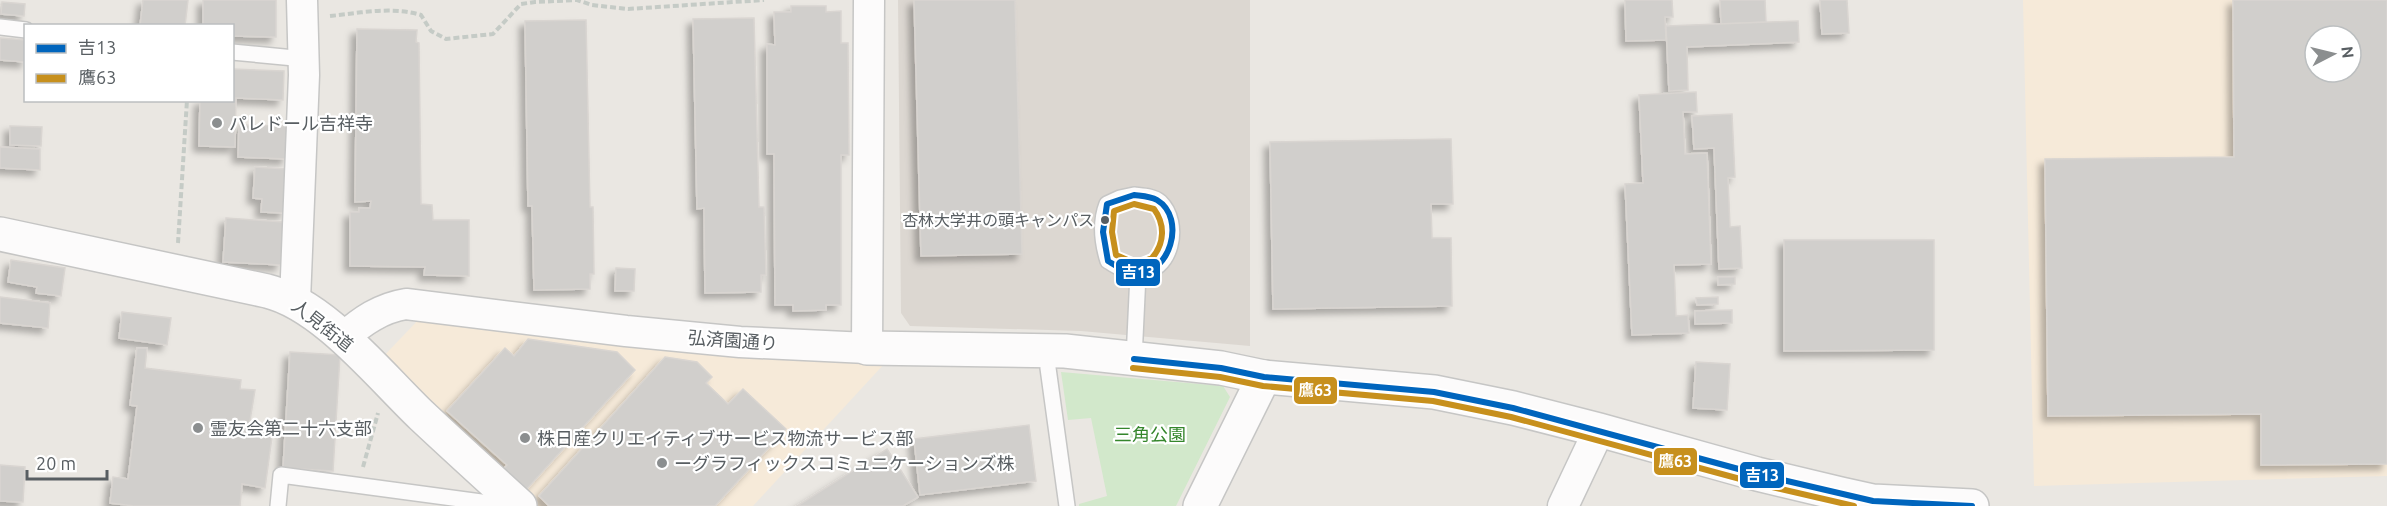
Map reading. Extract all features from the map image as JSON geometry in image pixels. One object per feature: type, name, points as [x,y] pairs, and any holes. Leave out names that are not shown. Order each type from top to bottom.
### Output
[{"type":"street","points":[[867,348],[869,0]]},
{"type":"street","points":[[295,301],[305,59],[313,8]]},
{"type":"street","name":"人見街道","points":[[0,234],[267,291],[295,301],[343,338],[520,506]]},
{"type":"street","name":"弘済園通り","points":[[343,338],[377,313],[389,307],[406,304],[740,342],[867,348],[1065,351],[1221,368],[1264,377]]},
{"type":"street","points":[[1200,506],[1264,377],[1434,392],[1513,408],[1757,474],[1873,501],[1972,506]]},
{"type":"street","points":[[1563,506],[1599,430]]},
{"type":"lane","points":[[0,27],[24,30]]},
{"type":"lane","points":[[234,52],[305,59]]},
{"type":"lane","points":[[1134,195],[1148,196],[1160,201],[1168,213],[1171,229],[1170,250],[1162,263],[1138,274],[1122,270],[1108,261],[1103,233],[1103,216],[1107,204],[1134,195]]},
{"type":"lane","points":[[1134,359],[1138,274]]},
{"type":"lane","points":[[1048,368],[1067,506]]},
{"type":"lane","points":[[278,506],[281,475],[358,485],[429,501],[512,506]]},
{"type":"path","points":[[313,8],[406,10],[421,15],[431,31],[446,39],[493,34],[521,4],[535,2],[577,0],[592,5],[627,9],[764,0]]},
{"type":"path","points":[[176,273],[187,102]]},
{"type":"path","points":[[358,485],[387,381]]},
{"type":"shaded area","name":"杏林大学井の頭キャンパス","points":[[898,0],[1250,0],[1250,346],[1081,331],[910,326],[901,313]]},
{"type":"shaded area","points":[[2023,0],[2387,0],[2387,476],[2034,486]]},
{"type":"shaded area","points":[[422,316],[885,363],[753,506],[538,506],[379,361]]},
{"type":"green space","name":"三角公園","points":[[1061,372],[1223,386],[1230,397],[1176,506],[1079,506],[1079,504],[1107,496],[1091,418],[1068,420]]},
{"type":"building","points":[[143,0],[188,0],[185,24],[140,24]]},
{"type":"building","points":[[203,0],[276,0],[276,37],[234,36],[234,24],[203,24]]},
{"type":"building","points":[[914,0],[1015,0],[1022,254],[921,256]]},
{"type":"building","points":[[1625,0],[1672,0],[1673,17],[1665,17],[1666,40],[1626,41]]},
{"type":"building","points":[[1720,0],[1765,0],[1766,22],[1721,24]]},
{"type":"building","points":[[1820,0],[1847,0],[1849,33],[1822,34]]},
{"type":"building","points":[[2233,0],[2387,0],[2387,464],[2261,465],[2261,414],[2048,416],[2045,159],[2234,157]]},
{"type":"building","points":[[2,2],[25,4],[24,16],[1,14]]},
{"type":"building","points":[[791,6],[826,6],[826,12],[841,11],[841,43],[848,43],[849,155],[841,155],[841,305],[826,305],[826,310],[793,311],[793,305],[775,305],[774,154],[767,154],[767,44],[775,45],[774,12],[791,12]]},
{"type":"building","points":[[754,18],[759,207],[764,207],[766,275],[761,275],[761,292],[705,293],[704,208],[697,209],[693,19]]},
{"type":"building","points":[[586,20],[590,207],[593,207],[594,274],[590,274],[590,289],[534,290],[532,206],[528,206],[525,21]]},
{"type":"building","points":[[1798,21],[1799,42],[1687,47],[1688,90],[1669,91],[1666,26]]},
{"type":"building","points":[[357,29],[417,30],[421,204],[432,205],[433,220],[469,220],[469,276],[424,275],[425,267],[350,266],[350,212],[359,212],[359,208],[370,208],[371,201],[355,202]]},
{"type":"building","points":[[0,38],[24,40],[24,62],[0,60]]},
{"type":"building","name":"パレドール吉祥寺","points":[[234,69],[284,71],[283,100],[236,98],[235,147],[199,146],[200,102],[234,102]]},
{"type":"building","points":[[1696,92],[1697,112],[1683,112],[1685,154],[1707,153],[1711,264],[1674,265],[1676,316],[1688,315],[1689,333],[1632,335],[1625,184],[1643,183],[1639,95]]},
{"type":"building","points":[[1732,114],[1735,177],[1728,178],[1730,227],[1740,226],[1742,268],[1719,269],[1714,148],[1694,149],[1692,116]]},
{"type":"building","points":[[239,125],[288,126],[287,159],[238,157]]},
{"type":"building","points":[[10,126],[42,127],[41,146],[10,145]]},
{"type":"building","points":[[1451,139],[1453,204],[1431,204],[1432,238],[1451,238],[1452,306],[1273,309],[1270,142]]},
{"type":"building","points":[[0,147],[40,149],[40,170],[0,168]]},
{"type":"building","points":[[255,167],[287,169],[285,213],[261,212],[262,199],[253,198]]},
{"type":"building","points":[[226,218],[284,222],[281,265],[223,262]]},
{"type":"building","points":[[1784,240],[1934,240],[1934,350],[1784,351]]},
{"type":"building","points":[[11,260],[65,268],[61,296],[36,293],[37,287],[8,282]]},
{"type":"building","points":[[616,268],[635,269],[634,291],[615,291]]},
{"type":"building","points":[[1718,277],[1735,277],[1735,284],[1718,285]]},
{"type":"building","points":[[0,297],[50,303],[48,328],[0,323]]},
{"type":"building","points":[[1718,297],[1718,304],[1697,305],[1696,298]]},
{"type":"building","points":[[1732,310],[1732,323],[1695,324],[1695,311]]},
{"type":"building","points":[[122,312],[171,318],[167,345],[119,338]]},
{"type":"building","name":"株日産クリエイティブサービス物流サービス部","points":[[528,339],[617,352],[635,370],[525,491],[502,470],[507,465],[447,411],[505,348],[514,356]]},
{"type":"building","name":"霊友会第二十六支部","points":[[137,348],[147,348],[145,368],[241,380],[240,389],[255,390],[249,427],[273,430],[265,488],[242,484],[240,506],[134,506],[110,503],[113,477],[128,479],[137,406],[130,405]]},
{"type":"building","points":[[290,352],[340,355],[333,471],[283,468]]},
{"type":"building","name":"ーグラフィックスコミュニケーションズ株","points":[[665,357],[697,362],[712,377],[706,383],[728,404],[743,389],[786,429],[715,506],[549,506],[539,496]]},
{"type":"building","points":[[1696,362],[1730,364],[1727,410],[1693,408]]},
{"type":"building","points":[[1029,425],[1036,481],[920,495],[914,439]]},
{"type":"building","points":[[887,449],[918,497],[903,506],[797,506]]},
{"type":"building","points":[[0,465],[25,467],[23,502],[0,501]]},
{"type":"transit line","name":"吉13","points":[[1134,195],[1157,200],[1166,208],[1171,220],[1170,245],[1165,256],[1157,266],[1147,272],[1134,273],[1123,270],[1108,261],[1103,232],[1107,204],[1134,195]]},
{"type":"transit line","name":"鷹63","points":[[1134,204],[1154,209],[1162,227],[1161,240],[1152,258],[1137,264],[1116,255],[1112,232],[1114,211],[1134,204]]},
{"type":"transit line","name":"吉13","points":[[1134,359],[1221,368],[1264,377],[1434,392],[1513,408],[1757,474],[1873,501],[1972,506]]},
{"type":"transit line","name":"鷹63","points":[[1133,368],[1220,377],[1263,386],[1433,401],[1511,417],[1755,483],[1854,506]]},
{"type":"place","name":"パレドール吉祥寺","points":[[217,123]]},
{"type":"place","name":"杏林大学井の頭キャンパス","points":[[1105,220]]},
{"type":"place","name":"霊友会第二十六支部","points":[[198,428]]},
{"type":"place","name":"株日産クリエイティブサービス物流サービス部","points":[[525,438]]},
{"type":"place","name":"ーグラフィックスコミュニケーションズ株","points":[[662,463]]}]
